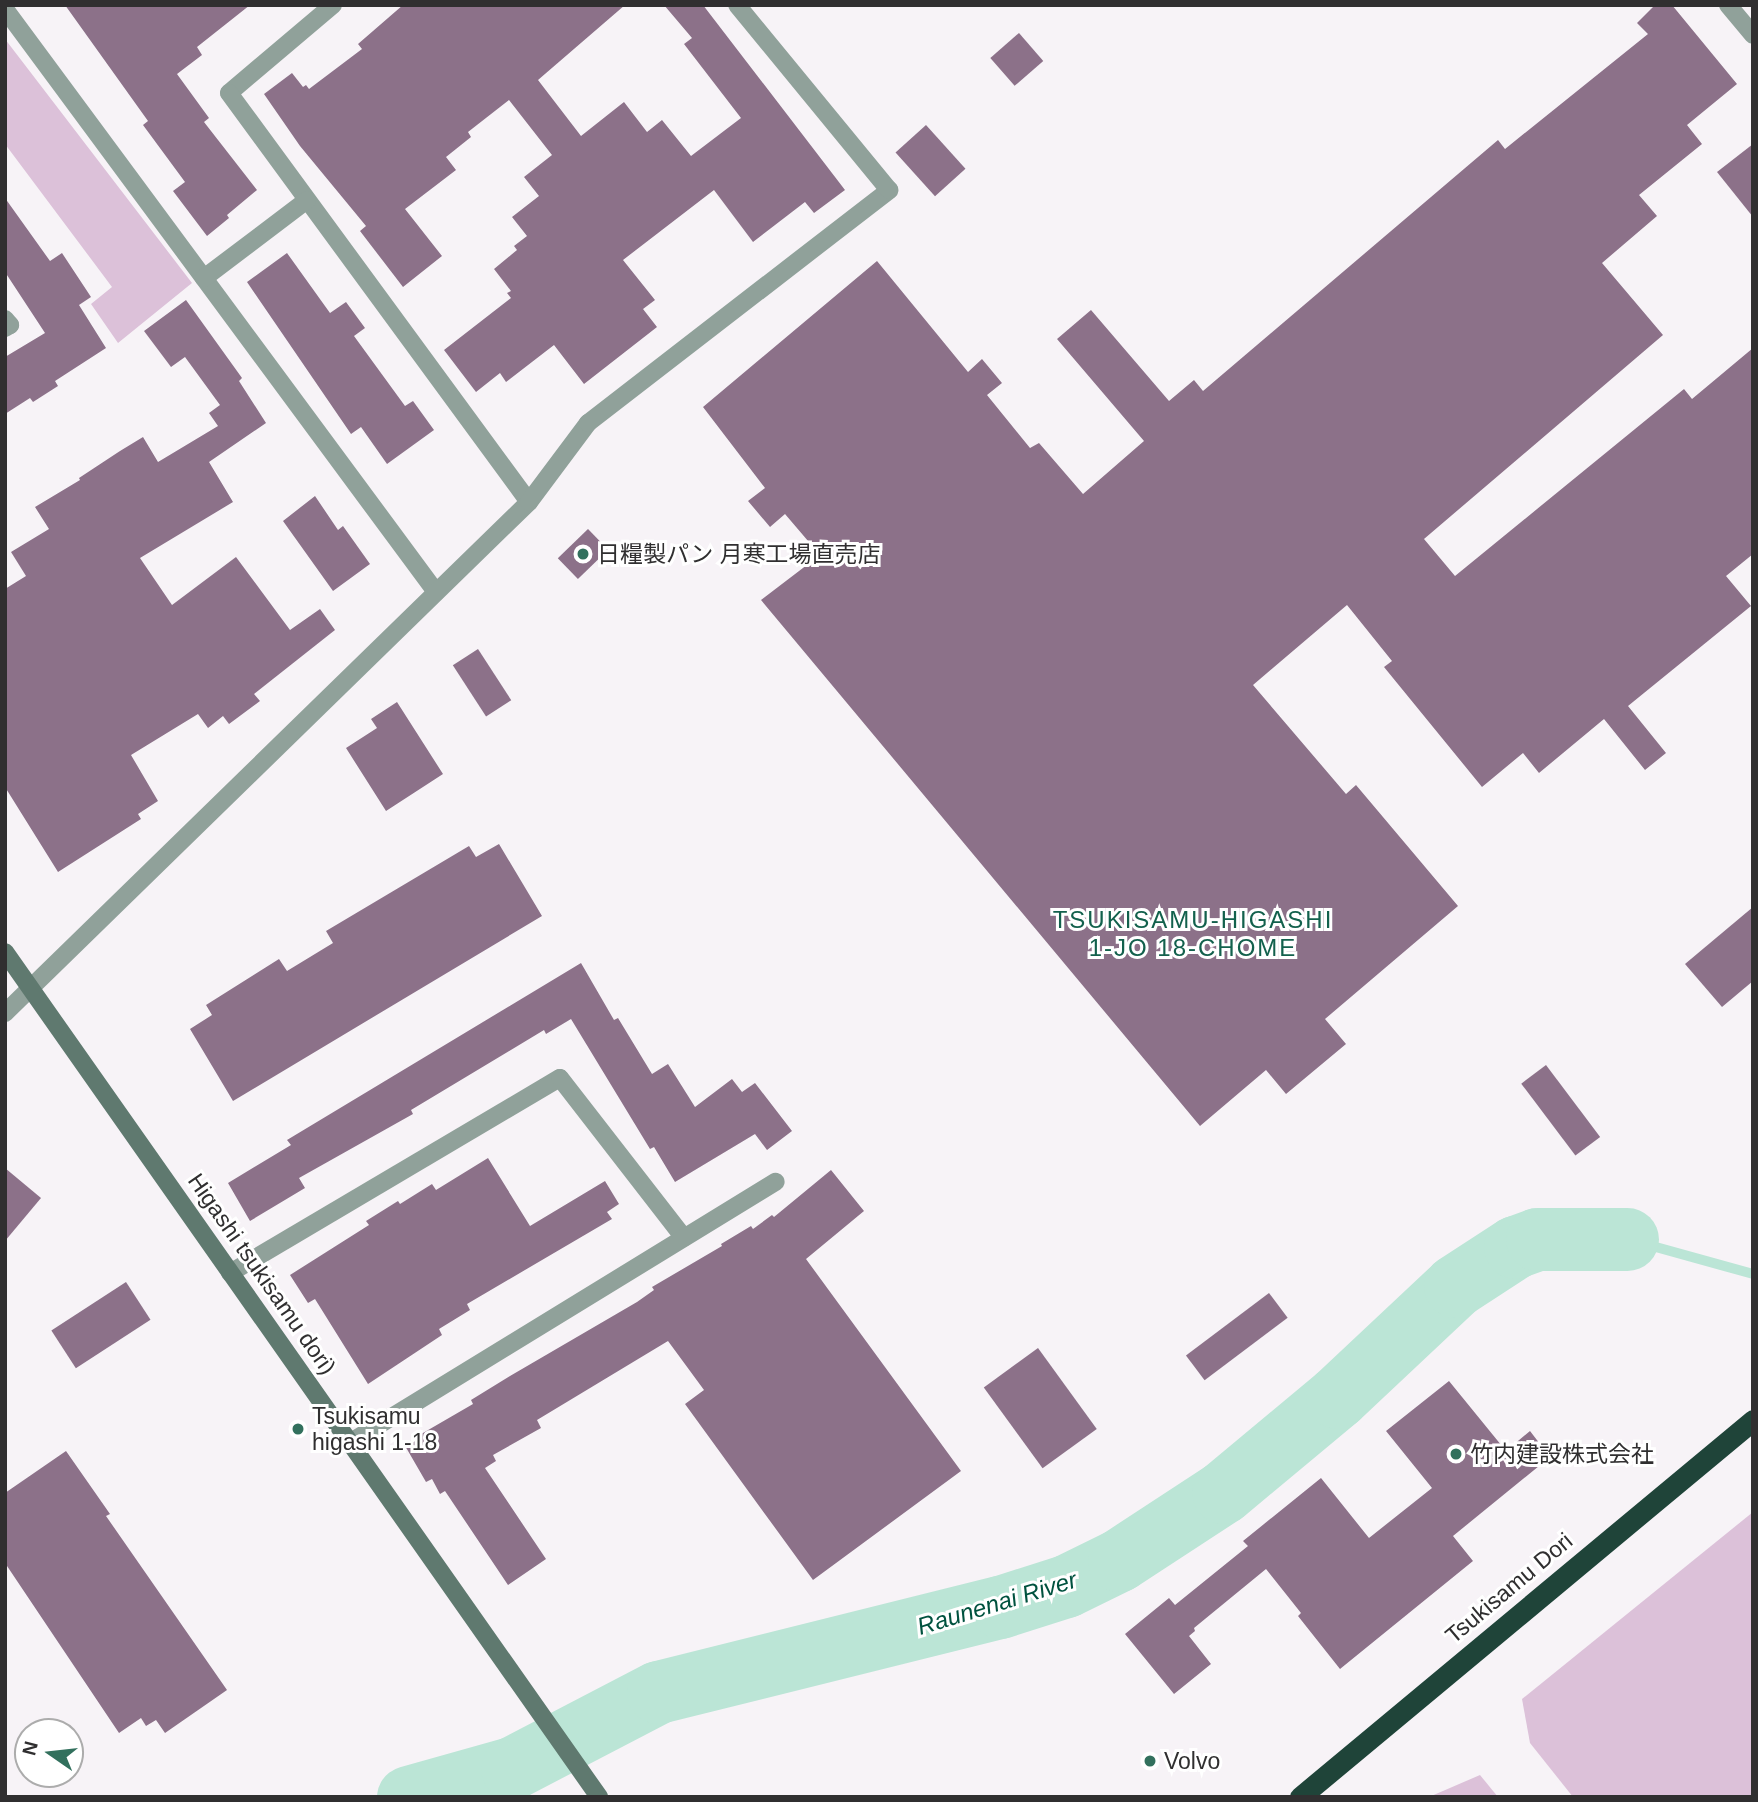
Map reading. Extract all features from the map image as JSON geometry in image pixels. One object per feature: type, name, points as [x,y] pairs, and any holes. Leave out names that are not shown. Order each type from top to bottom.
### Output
[{"type":"highway","name":"Tsukisamu Dori","points":[[1300,1797],[1753,1420]]},
{"type":"street","points":[[333,5],[229,93],[529,502]]},
{"type":"street","points":[[5,1013],[529,502],[588,423],[889,190],[737,5]]},
{"type":"street","points":[[1728,5],[1753,35]]},
{"type":"street","points":[[5,9],[436,592]]},
{"type":"street","points":[[204,278],[307,200]]},
{"type":"street","points":[[5,319],[10,325],[5,328]]},
{"type":"street","name":"Higashi tsukisamu dori)","points":[[5,952],[599,1797]]},
{"type":"street","points":[[230,1273],[560,1078],[684,1238]]},
{"type":"street","points":[[351,1442],[776,1182]]},
{"type":"shaded area","points":[[5,39],[192,283],[118,343],[91,304],[112,287],[5,144]]},
{"type":"shaded area","points":[[1753,1512],[1753,1797],[1573,1797],[1530,1743],[1522,1699]]},
{"type":"shaded area","points":[[1480,1775],[1498,1797],[1429,1797]]},
{"type":"building","points":[[65,5],[250,5],[197,47],[202,55],[177,74],[209,118],[204,122],[257,190],[207,236],[173,191],[185,182],[143,125],[148,121]]},
{"type":"building","points":[[403,5],[625,5],[538,80],[581,136],[624,102],[647,132],[662,120],[691,156],[741,118],[684,44],[692,38],[664,5],[703,5],[845,190],[814,213],[805,202],[753,242],[714,190],[623,260],[655,300],[643,309],[657,327],[584,384],[554,345],[506,382],[500,373],[476,392],[444,350],[511,298],[507,293],[511,291],[494,269],[517,250],[514,246],[527,236],[512,217],[539,196],[524,177],[552,155],[509,100],[468,132],[471,137],[446,157],[456,170],[405,209],[442,256],[403,287],[360,231],[366,226],[300,146],[264,94],[292,73],[303,87],[306,85],[309,89],[362,49],[358,44]]},
{"type":"building","points":[[1655,5],[1672,5],[1737,84],[1687,125],[1702,144],[1639,195],[1657,216],[1602,263],[1663,335],[1424,539],[1455,576],[1684,389],[1692,399],[1753,348],[1753,554],[1726,576],[1751,606],[1628,706],[1666,753],[1645,770],[1604,719],[1539,773],[1523,753],[1482,787],[1384,667],[1392,661],[1347,605],[1253,685],[1346,794],[1356,785],[1458,906],[1325,1019],[1346,1044],[1286,1094],[1266,1070],[1200,1126],[761,600],[820,555],[785,514],[770,527],[748,501],[765,488],[703,407],[877,261],[968,372],[982,359],[1002,383],[987,395],[1030,448],[1039,443],[1083,494],[1144,441],[1057,339],[1091,310],[1169,401],[1194,380],[1203,391],[1498,140],[1505,149],[1648,34],[1637,23]]},
{"type":"building","points":[[1019,33],[1043,61],[1015,86],[990,58]]},
{"type":"building","points":[[926,125],[965,169],[935,196],[896,152]]},
{"type":"building","points":[[1753,144],[1753,217],[1717,172]]},
{"type":"building","points":[[5,198],[50,261],[62,253],[91,297],[79,305],[106,348],[55,381],[58,386],[33,402],[30,398],[5,414],[5,357],[45,333],[5,272]]},
{"type":"building","points":[[287,253],[330,313],[346,302],[365,328],[354,336],[405,406],[413,401],[434,430],[387,464],[361,427],[351,434],[247,282]]},
{"type":"building","points":[[186,300],[242,378],[239,381],[266,423],[209,462],[233,502],[140,558],[172,605],[236,557],[290,630],[320,609],[335,630],[254,694],[260,701],[229,724],[223,716],[208,728],[198,714],[131,755],[158,801],[138,814],[141,819],[58,872],[5,787],[5,589],[26,576],[11,552],[49,529],[35,507],[143,437],[158,462],[218,426],[209,413],[220,405],[185,357],[171,367],[144,331]]},
{"type":"building","points":[[315,496],[338,530],[343,526],[370,564],[333,591],[283,521]]},
{"type":"building","name":"日糧製パン 月寒工場直売店","points":[[588,529],[608,550],[578,579],[558,558]]},
{"type":"building","points":[[478,649],[511,700],[486,716],[453,665]]},
{"type":"building","points":[[397,702],[443,774],[386,811],[346,748],[377,728],[371,719]]},
{"type":"building","points":[[499,844],[542,916],[233,1101],[190,1029],[212,1015],[206,1005],[279,959],[287,971],[333,943],[326,931],[469,846],[476,857]]},
{"type":"building","points":[[1753,907],[1753,981],[1722,1007],[1685,964]]},
{"type":"building","points":[[581,963],[614,1020],[618,1018],[652,1074],[668,1064],[695,1107],[732,1079],[742,1092],[755,1083],[792,1131],[767,1150],[755,1134],[675,1182],[654,1147],[650,1149],[571,1019],[546,1034],[544,1030],[411,1110],[413,1114],[299,1178],[305,1188],[250,1221],[228,1183],[291,1145],[287,1140]]},
{"type":"building","points":[[1546,1065],[1600,1137],[1575,1156],[1521,1084]]},
{"type":"building","points":[[488,1158],[530,1226],[605,1181],[619,1204],[607,1212],[612,1219],[467,1304],[470,1310],[439,1329],[442,1335],[368,1384],[315,1299],[308,1303],[290,1275],[369,1225],[366,1221],[398,1201],[400,1204],[432,1184],[436,1190]]},
{"type":"building","points":[[5,1168],[41,1198],[5,1241]]},
{"type":"building","points":[[831,1170],[864,1211],[806,1259],[961,1471],[813,1580],[685,1404],[704,1390],[668,1341],[537,1420],[541,1428],[493,1455],[496,1461],[485,1468],[546,1559],[508,1585],[445,1491],[440,1494],[432,1479],[426,1482],[404,1444],[473,1404],[471,1400],[510,1376],[637,1302],[654,1290],[652,1287],[722,1246],[721,1244],[751,1226],[753,1229],[772,1215],[774,1217]]},
{"type":"building","points":[[126,1282],[151,1320],[76,1368],[51,1330]]},
{"type":"building","points":[[1269,1293],[1288,1318],[1205,1380],[1186,1356]]},
{"type":"building","points":[[1038,1348],[1097,1429],[1043,1468],[984,1387]]},
{"type":"building","points":[[1449,1381],[1506,1451],[1530,1431],[1550,1457],[1453,1536],[1473,1561],[1340,1669],[1298,1616],[1301,1613],[1266,1569],[1194,1628],[1195,1631],[1189,1636],[1211,1664],[1174,1694],[1125,1634],[1169,1598],[1175,1605],[1248,1546],[1243,1541],[1321,1478],[1369,1538],[1432,1488],[1386,1431]]},
{"type":"building","points":[[66,1451],[110,1514],[106,1516],[227,1690],[165,1733],[156,1720],[146,1726],[141,1718],[119,1733],[5,1563],[5,1493]]},
{"type":"waterway","name":"Raunenai River","points":[[408,1797],[512,1768],[658,1692],[1000,1607],[1066,1586],[1119,1560],[1223,1492],[1337,1397],[1455,1286],[1515,1247],[1537,1239],[1627,1239]]},
{"type":"waterway","points":[[1627,1239],[1753,1274]]},
{"type":"place","name":"日糧製パン 月寒工場直売店","points":[[583,554]]},
{"type":"place","name":"Tsukisamu higashi 1-18","points":[[298,1429]]},
{"type":"place","name":"竹内建設株式会社","points":[[1456,1454]]},
{"type":"place","name":"Volvo","points":[[1150,1761]]},
{"type":"district","name":"TSUKISAMU-HIGASHI 1-JO 18-CHOME","points":[[1193,934]]}]
